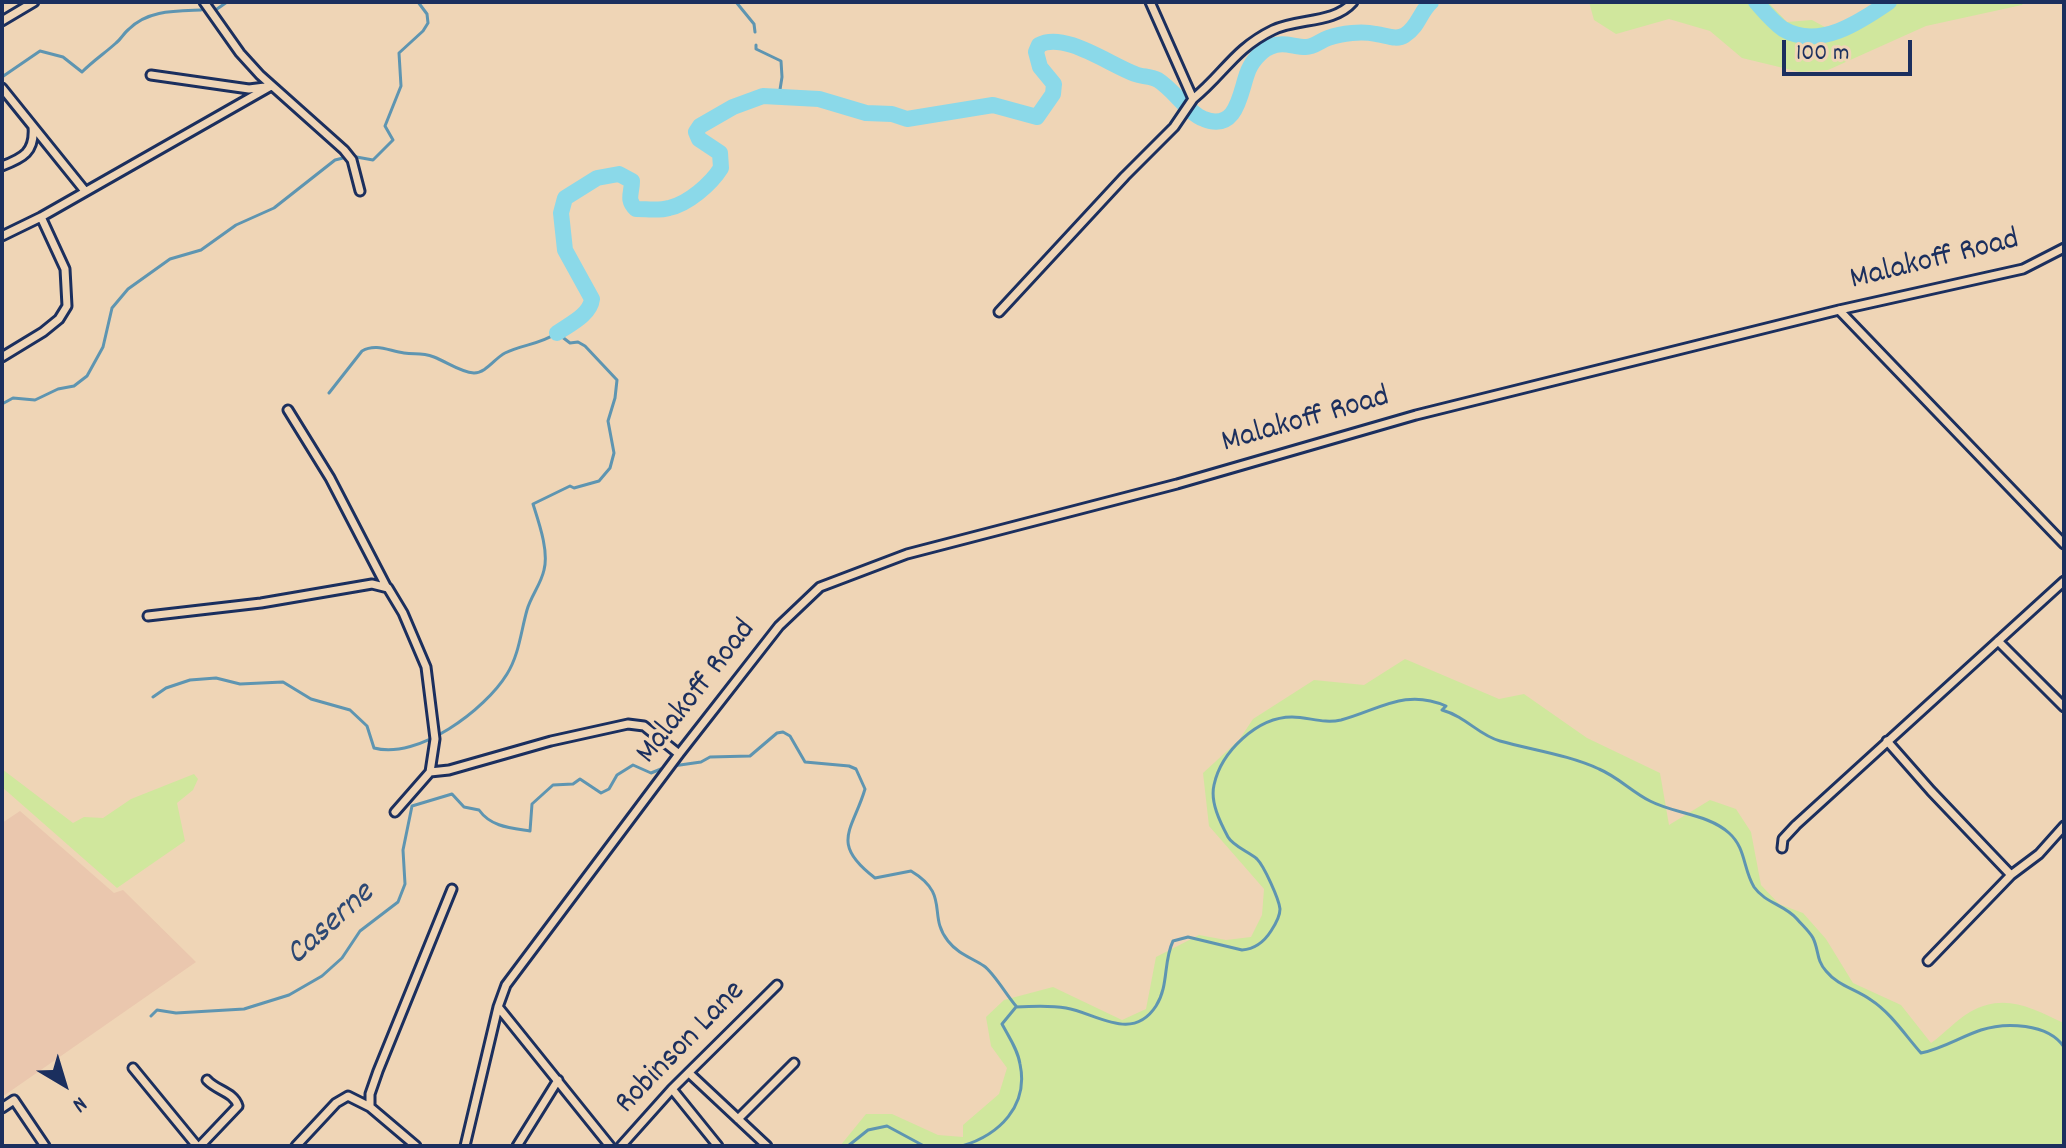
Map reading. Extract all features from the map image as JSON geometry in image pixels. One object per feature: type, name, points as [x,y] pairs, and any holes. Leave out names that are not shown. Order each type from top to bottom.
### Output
[{"type":"street","points":[[2,21],[34,2]]},
{"type":"street","points":[[204,2],[240,53],[271,86],[306,114],[352,160],[360,191]]},
{"type":"street","points":[[1150,2],[1193,99]]},
{"type":"street","points":[[999,312],[1145,154],[1174,127],[1193,99],[1213,82],[1236,54],[1256,39],[1291,24],[1343,13],[1353,2]]},
{"type":"street","points":[[151,75],[249,89],[271,86]]},
{"type":"street","points":[[2,236],[271,86]]},
{"type":"street","points":[[2,88],[85,191]]},
{"type":"street","points":[[2,166],[28,153],[33,140],[33,125]]},
{"type":"street","points":[[2,357],[43,332],[59,319],[67,306],[65,269],[41,217]]},
{"type":"street","name":"Malakoff Road","points":[[465,1146],[506,985],[779,626],[820,587],[907,554],[1147,492],[1416,415],[1839,310],[2023,269],[2064,248]]},
{"type":"street","points":[[1839,310],[2064,544]]},
{"type":"street","points":[[288,410],[330,478],[403,613],[426,667],[435,739],[430,772],[395,812]]},
{"type":"street","points":[[1782,848],[1783,839],[1796,825],[2064,581]]},
{"type":"street","points":[[148,616],[261,603],[372,584],[388,588]]},
{"type":"street","points":[[1998,641],[2064,707]]},
{"type":"street","points":[[430,772],[449,770],[538,744],[628,724],[644,726],[676,758]]},
{"type":"street","points":[[1887,741],[2011,875]]},
{"type":"street","points":[[1928,961],[2011,875],[2039,854],[2064,826]]},
{"type":"street","points":[[370,1107],[370,1094],[378,1071],[452,889]]},
{"type":"street","name":"Robinson Lane","points":[[621,1146],[672,1089],[777,985]]},
{"type":"street","points":[[498,1007],[610,1146]]},
{"type":"street","points":[[738,1119],[794,1063]]},
{"type":"street","points":[[133,1068],[199,1146],[225,1123],[238,1106],[232,1095],[218,1090],[207,1080]]},
{"type":"street","points":[[689,1073],[767,1146]]},
{"type":"street","points":[[517,1146],[558,1080]]},
{"type":"street","points":[[672,1089],[718,1146]]},
{"type":"street","points":[[296,1146],[336,1103],[348,1096],[370,1107],[416,1146]]},
{"type":"street","points":[[2,1108],[14,1100],[45,1146]]},
{"type":"shaded area","points":[[20,811],[114,893],[123,890],[196,962],[2,1097],[2,823]]},
{"type":"green space","points":[[1589,2],[1768,2],[1787,22],[1812,20],[1834,32],[1846,32],[1887,2],[2024,2],[2022,5],[1926,26],[1828,70],[1800,72],[1742,58],[1710,31],[1669,19],[1616,34],[1594,20]]},
{"type":"green space","points":[[1405,659],[1499,699],[1524,694],[1587,738],[1660,773],[1669,825],[1710,800],[1736,809],[1751,832],[1761,885],[1779,904],[1803,913],[1826,939],[1853,983],[1901,1005],[1931,1043],[1970,1012],[1995,1003],[2018,1004],[2064,1023],[2064,1146],[840,1146],[866,1114],[892,1114],[938,1135],[963,1137],[963,1125],[999,1094],[1007,1068],[991,1046],[986,1017],[1004,1000],[1053,987],[1122,1020],[1146,1009],[1156,957],[1199,935],[1226,940],[1251,937],[1262,915],[1264,889],[1209,826],[1203,773],[1239,740],[1253,719],[1314,680],[1364,685]]},
{"type":"green space","points":[[2,769],[73,823],[84,817],[103,818],[131,799],[194,774],[198,779],[193,790],[177,803],[185,841],[117,888],[2,787]]},
{"type":"waterway","points":[[217,9],[227,2]]},
{"type":"waterway","points":[[2,404],[13,398],[35,400],[58,389],[74,386],[87,376],[103,347],[112,308],[128,289],[170,259],[201,250],[236,225],[274,208],[335,160],[351,156],[373,160],[393,140],[385,126],[401,86],[399,53],[428,23],[427,14],[418,2]]},
{"type":"waterway","points":[[736,2],[754,24],[755,32]]},
{"type":"waterway","points":[[557,333],[583,314],[592,299],[565,250],[561,213],[565,198],[597,178],[619,174],[632,181],[630,199],[636,209],[665,209],[684,202],[705,187],[721,168],[720,153],[699,139],[696,132],[700,126],[733,107],[763,96],[819,99],[866,113],[892,114],[907,119],[993,105],[1037,117],[1053,94],[1054,84],[1040,67],[1036,52],[1039,45],[1061,42],[1135,74],[1158,80],[1193,112],[1215,122],[1224,120],[1235,108],[1250,66],[1266,49],[1279,44],[1309,47],[1328,38],[1352,33],[1402,37],[1413,28],[1431,2]]},
{"type":"waterway","points":[[1756,2],[1783,29],[1797,35],[1811,36],[1839,31],[1889,2]]},
{"type":"waterway","points":[[2,77],[40,51],[63,57],[82,72],[145,18],[162,13],[201,10]]},
{"type":"waterway","points":[[756,45],[756,49],[781,61],[779,96]]},
{"type":"waterway","points":[[153,697],[166,688],[190,680],[216,678],[240,684],[283,682],[311,699],[350,710],[367,726],[374,748],[391,750],[410,747],[449,729],[483,702],[507,674],[545,562],[543,537],[533,504],[570,486],[574,488],[599,481],[610,468],[614,453],[608,421],[617,380],[585,346],[578,342],[570,343],[557,333],[505,353],[482,371],[474,373],[429,355],[367,349],[362,351],[329,393]]},
{"type":"waterway","points":[[962,1146],[999,1126],[1015,1106],[1022,1079],[1020,1064],[1002,1024],[1016,1007],[1060,1007],[1113,1023],[1136,1023],[1146,1017],[1160,998],[1173,941],[1188,937],[1242,950],[1259,944],[1271,931],[1280,909],[1274,891],[1257,859],[1228,837],[1213,798],[1214,785],[1224,760],[1242,739],[1266,723],[1279,719],[1341,720],[1405,700],[1418,699],[1446,706],[1442,710],[1459,717],[1485,735],[1587,764],[1606,772],[1650,801],[1721,827],[1739,845],[1754,887],[1792,914],[1811,935],[1826,971],[1878,1005],[1921,1053],[1981,1030],[2002,1026],[2037,1029],[2048,1033],[2064,1047]]},
{"type":"waterway","name":"Caserne","points":[[151,1016],[157,1010],[176,1013],[244,1009],[289,995],[322,976],[342,958],[360,931],[398,902],[405,884],[403,850],[412,806],[452,794],[464,807],[479,810],[495,823],[530,831],[532,804],[553,785],[573,784],[580,779],[601,793],[609,789],[617,775],[633,765],[651,773],[666,767],[701,762],[710,757],[750,756],[777,733],[783,732],[790,736],[805,762],[856,769],[865,789],[848,836],[852,855],[875,878],[911,871],[923,880],[935,897],[939,922],[948,941],[988,969],[1016,1006]]},
{"type":"waterway","points":[[848,1146],[868,1130],[887,1126],[924,1146]]}]
